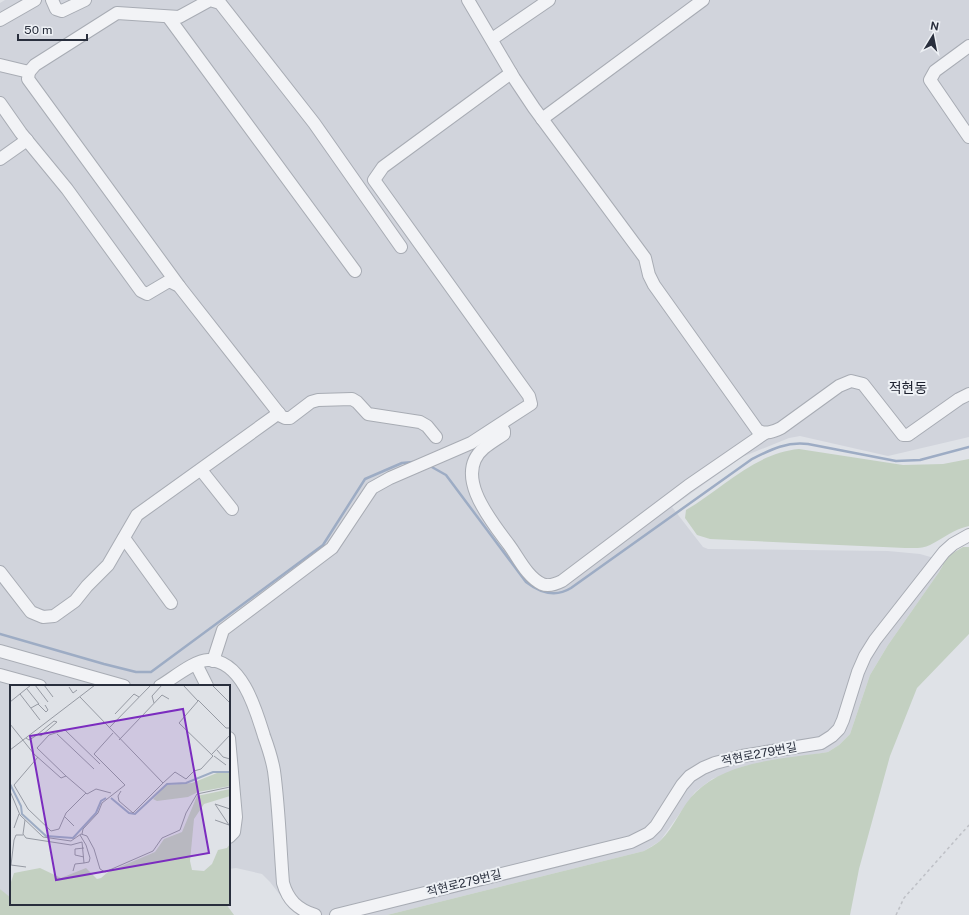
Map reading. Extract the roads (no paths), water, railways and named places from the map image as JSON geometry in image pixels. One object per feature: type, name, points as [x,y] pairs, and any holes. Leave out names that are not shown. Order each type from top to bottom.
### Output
[{"type":"street","points":[[0,20],[34,0]]},
{"type":"street","points":[[52,0],[56,9],[62,11],[85,0]]},
{"type":"street","points":[[401,247],[314,123],[220,3],[210,0],[187,14],[169,18],[117,13],[35,64],[29,72],[28,79],[31,84],[179,286],[279,413],[285,418],[290,418],[311,402],[318,400],[347,399],[358,402],[368,414],[420,422],[428,426],[436,437]]},
{"type":"street","points":[[468,0],[511,73],[542,119],[647,262],[651,280],[663,298],[755,427],[765,433]]},
{"type":"street","points":[[492,39],[549,0]]},
{"type":"street","points":[[542,119],[703,0]]},
{"type":"street","points":[[169,18],[355,271]]},
{"type":"street","points":[[969,46],[935,71],[930,80],[969,137]]},
{"type":"street","points":[[0,65],[29,72]]},
{"type":"street","points":[[213,661],[220,636],[228,625],[325,554],[337,541],[372,488],[404,472],[458,449],[528,407],[532,401],[374,180],[383,167],[511,73]]},
{"type":"street","points":[[0,103],[27,140],[67,189],[144,293],[150,292],[166,281],[173,282],[179,286]]},
{"type":"street","points":[[0,159],[27,140]]},
{"type":"street","points":[[500,425],[504,431],[504,434],[483,448],[474,463],[473,477],[476,496],[484,510],[530,574],[544,585],[550,585],[562,581],[688,486],[765,433],[773,432],[781,428],[839,386],[851,381],[863,384],[903,435],[908,435],[948,406],[969,394]]},
{"type":"street","points":[[0,572],[31,612],[43,617],[54,616],[75,601],[86,586],[104,570],[111,561],[137,515],[279,413]]},
{"type":"street","points":[[201,470],[232,510]]},
{"type":"street","name":"적현로279번길","points":[[336,915],[631,842],[649,832],[656,826],[682,785],[690,776],[703,768],[742,756],[821,743],[839,729],[858,672],[865,656],[875,640],[944,552],[953,544],[969,535]]},
{"type":"street","points":[[124,538],[171,603]]},
{"type":"street","points":[[0,651],[120,685]]},
{"type":"street","points":[[162,685],[196,664],[207,660],[219,662],[229,668],[249,693],[273,766],[284,887],[292,903],[302,910],[315,915]]},
{"type":"street","points":[[196,664],[206,685]]},
{"type":"street","points":[[0,675],[36,685]]},
{"type":"street","points":[[230,749],[236,817],[234,832],[230,836]]},
{"type":"waterway","points":[[430,466],[446,475],[526,582],[536,589],[559,593],[571,588],[752,459],[779,447],[800,443],[896,461],[920,460],[969,447]]},
{"type":"waterway","points":[[0,634],[104,664],[136,672],[151,672],[323,545],[365,479],[402,463],[413,462]]},
{"type":"district","name":"적현동","points":[[908,388]]}]
